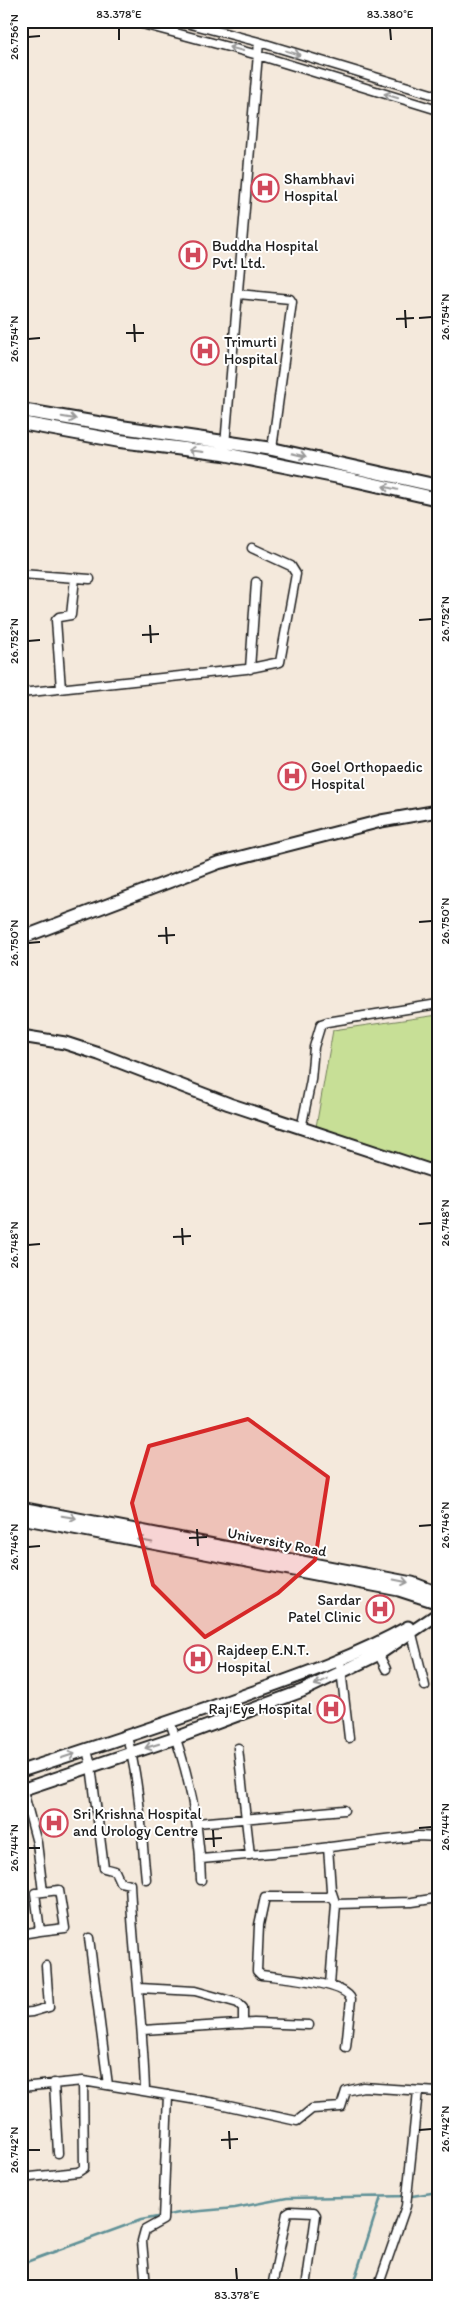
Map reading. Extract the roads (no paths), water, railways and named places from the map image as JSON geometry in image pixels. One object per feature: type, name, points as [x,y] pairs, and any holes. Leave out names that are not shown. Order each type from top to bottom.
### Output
[{"type":"main road","points":[[21,410],[272,449],[438,486]]},
{"type":"main road","points":[[21,423],[120,441],[224,454],[354,480],[438,500]]},
{"type":"main road","points":[[21,938],[218,863],[385,820],[438,811]]},
{"type":"main road","points":[[21,1036],[66,1043],[229,1104],[438,1173]]},
{"type":"main road","name":"University Road","points":[[21,1508],[412,1583],[436,1604]]},
{"type":"main road","name":"University Road","points":[[21,1518],[390,1588],[436,1604]]},
{"type":"main road","points":[[21,1771],[340,1667],[377,1650],[410,1629],[436,1604]]},
{"type":"main road","points":[[22,1788],[176,1738],[302,1691],[340,1667]]},
{"type":"street","points":[[131,21],[258,55],[438,110]]},
{"type":"street","points":[[184,35],[183,22],[259,42],[438,96]]},
{"type":"street","points":[[224,454],[259,42]]},
{"type":"street","points":[[238,294],[290,299],[292,302],[272,449]]},
{"type":"street","points":[[21,693],[276,665],[282,660],[296,574],[291,566],[252,548]]},
{"type":"street","points":[[21,574],[90,579]]},
{"type":"street","points":[[61,689],[56,620],[59,617],[71,615],[75,578]]},
{"type":"street","points":[[250,669],[256,582]]},
{"type":"street","points":[[301,1129],[311,1080],[314,1047],[321,1024],[438,1004]]},
{"type":"street","points":[[410,1629],[425,1686]]},
{"type":"street","points":[[377,1650],[386,1669]]},
{"type":"street","points":[[340,1667],[349,1738]]},
{"type":"street","points":[[170,1722],[191,1789],[197,1823],[202,1880]]},
{"type":"street","points":[[127,1737],[131,1752],[146,1879]]},
{"type":"street","points":[[238,1748],[250,1855]]},
{"type":"street","points":[[87,1750],[91,1766],[104,1868],[115,1871],[120,1882],[130,1884],[143,2030],[145,2091]]},
{"type":"street","points":[[22,1788],[37,1844],[43,1892]]},
{"type":"street","points":[[197,1823],[344,1810]]},
{"type":"street","points":[[201,1859],[418,1836],[438,1837]]},
{"type":"street","points":[[328,1847],[331,1890],[335,1900],[330,1985]]},
{"type":"street","points":[[21,1934],[40,1932],[64,1928],[59,1890],[35,1893],[40,1932]]},
{"type":"street","points":[[346,2047],[350,1996],[330,1985],[258,1973],[259,1925],[264,1900],[267,1896],[412,1902],[438,1898]]},
{"type":"street","points":[[90,1938],[108,2084]]},
{"type":"street","points":[[21,2014],[49,2006],[46,1966]]},
{"type":"street","points":[[139,1988],[195,1991],[238,2003],[243,2008],[243,2024]]},
{"type":"street","points":[[143,2030],[243,2024],[309,2025]]},
{"type":"street","points":[[21,2178],[78,2172],[84,2168],[83,2081]]},
{"type":"street","points":[[21,2087],[83,2081],[108,2084],[215,2103],[297,2121],[312,2109],[341,2108],[346,2091],[364,2087],[438,2092]]},
{"type":"street","points":[[54,2083],[58,2153]]},
{"type":"street","points":[[378,2287],[409,2192],[411,2150],[418,2091]]},
{"type":"street","points":[[146,2287],[142,2240],[145,2230],[163,2220],[168,2095]]},
{"type":"street","points":[[272,2287],[287,2213],[290,2210],[314,2212],[316,2215],[307,2280]]},
{"type":"waterway","points":[[21,2264],[141,2220],[179,2213],[235,2208],[287,2198],[412,2196],[438,2192]]},
{"type":"waterway","points":[[352,2287],[381,2197]]},
{"type":"place","name":"Shambhavi Hospital","points":[[265,188]]},
{"type":"place","name":"Buddha Hospital Pvt. Ltd.","points":[[193,255]]},
{"type":"place","name":"Trimurti Hospital","points":[[205,351]]},
{"type":"place","name":"Goel Orthopaedic Hospital","points":[[292,776]]},
{"type":"place","name":"Sardar Patel Clinic","points":[[380,1609]]},
{"type":"place","name":"Rajdeep E.N.T. Hospital","points":[[198,1659]]},
{"type":"place","name":"Raj Eye Hospital","points":[[331,1709]]},
{"type":"place","name":"Sri Krishna Hospital and Urology Centre","points":[[54,1823]]}]
